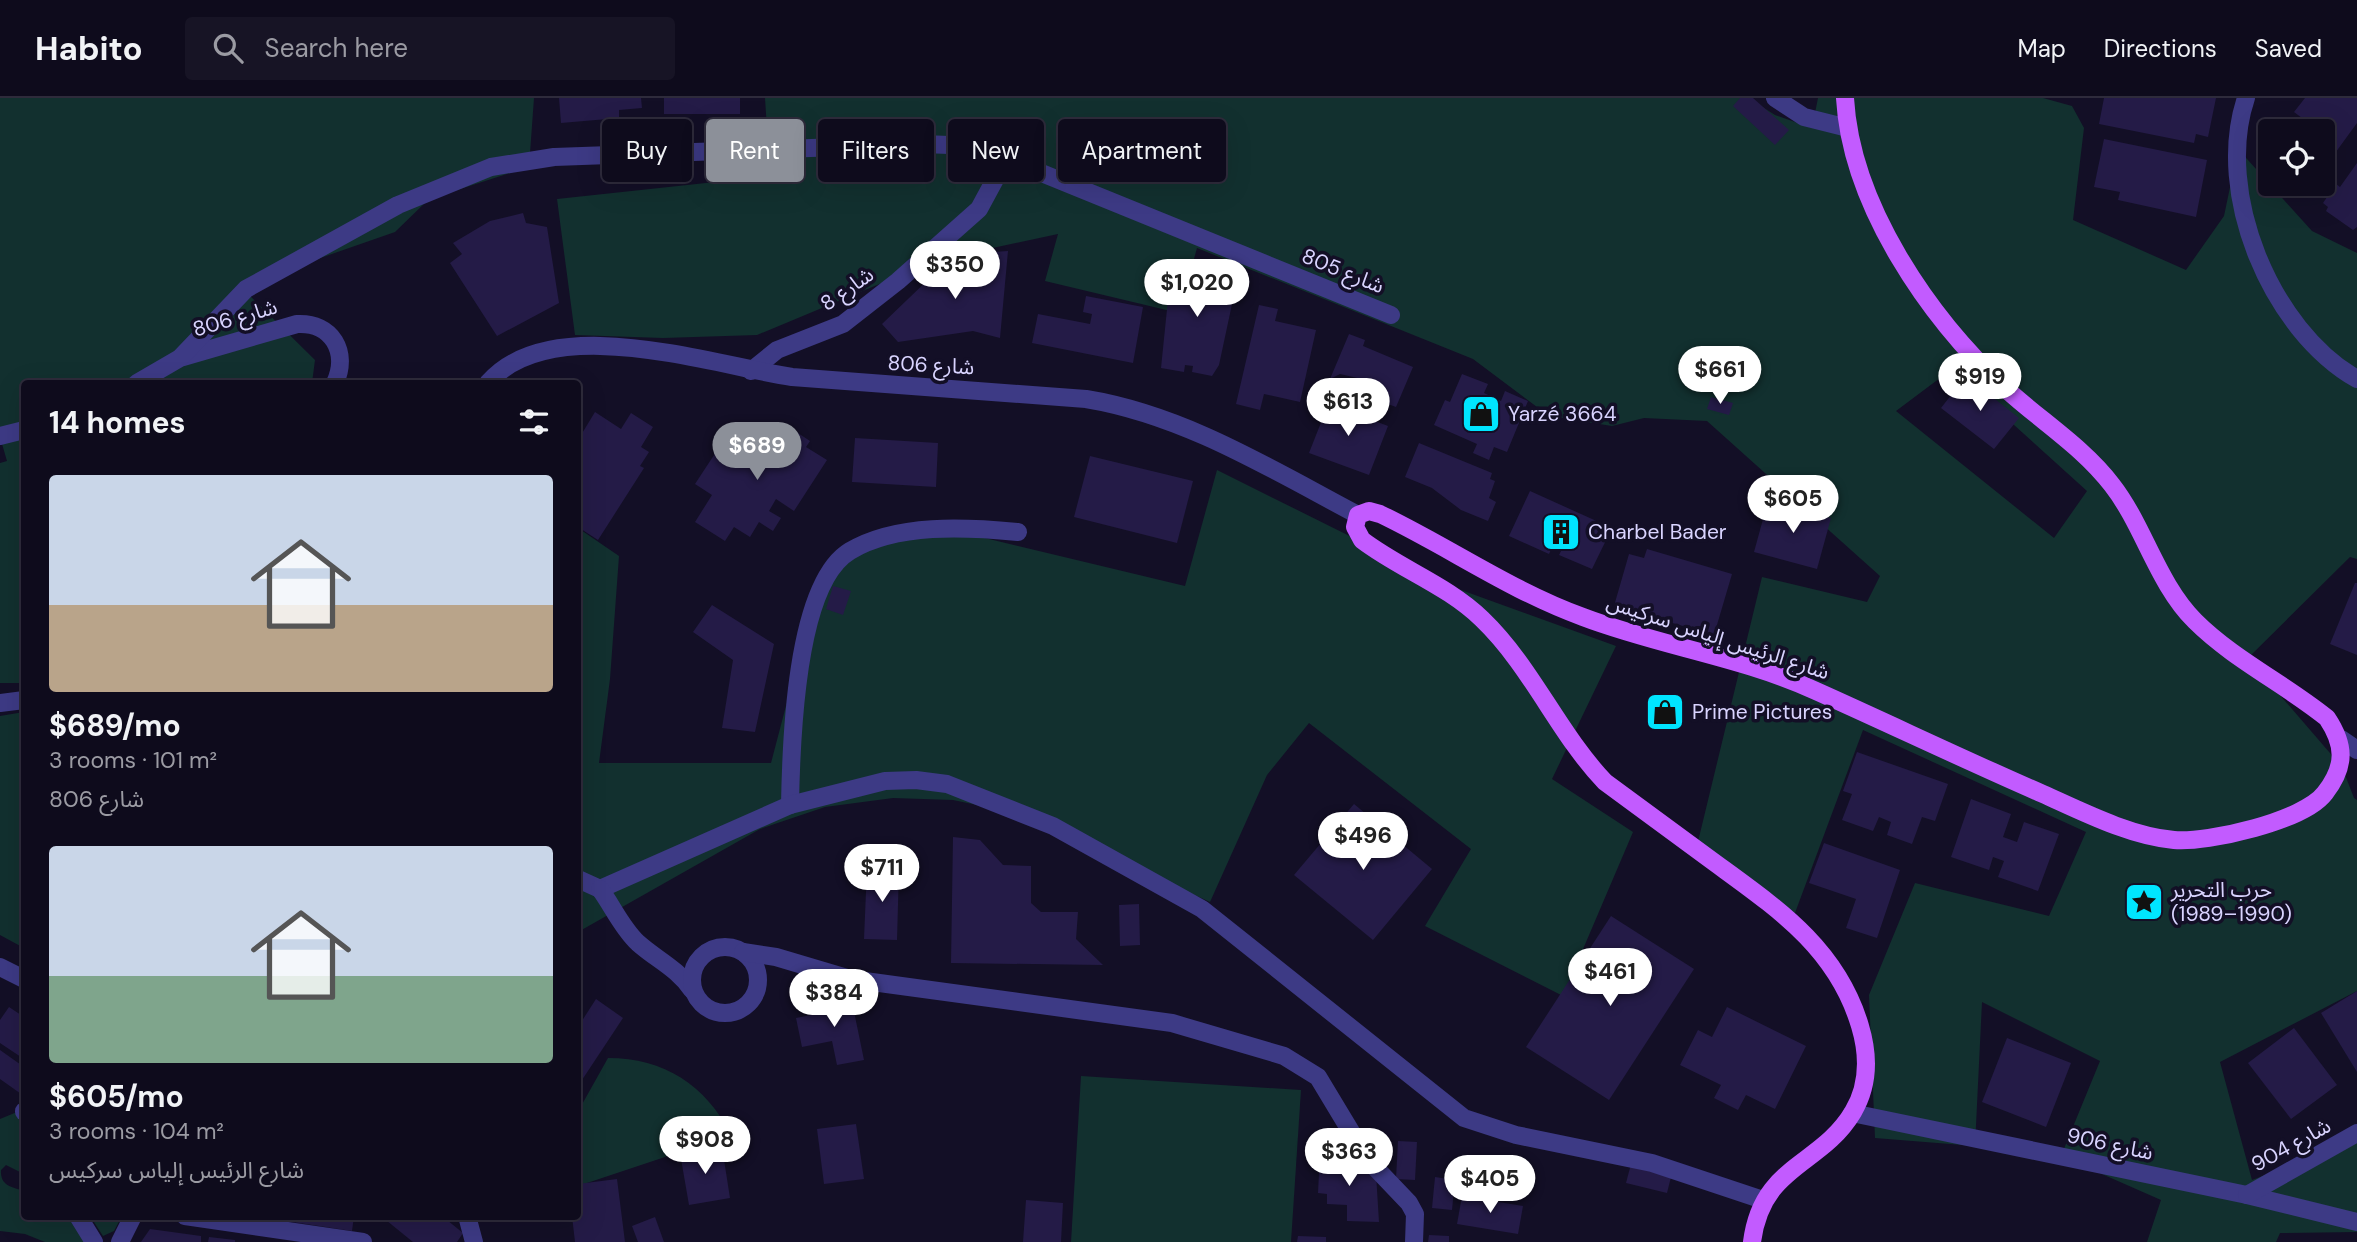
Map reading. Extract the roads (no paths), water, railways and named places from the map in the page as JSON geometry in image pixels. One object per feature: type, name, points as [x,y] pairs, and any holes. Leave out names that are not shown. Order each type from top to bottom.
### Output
[{"type":"main road","points":[[1845,98],[1848,128],[1868,195],[1887,236],[1942,320],[1989,373],[2078,450],[2112,485],[2194,620],[2328,718],[2341,739]]},
{"type":"main road","name":"شارع الرئيس إلياس سركيس","points":[[1358,515],[1369,511],[1391,519],[1548,604],[1624,632],[1742,665],[1812,689],[2082,811],[2127,828],[2174,840],[2213,837],[2250,828],[2310,806],[2324,795],[2334,778],[2341,761],[2341,739]]},
{"type":"main road","points":[[1358,515],[1355,527],[1362,540],[1461,601],[1483,620],[1539,690],[1584,760],[1605,782],[1788,917],[1823,953],[1851,996],[1867,1056],[1866,1079],[1852,1113],[1763,1200],[1756,1214],[1752,1242]]},
{"type":"street","points":[[1775,98],[1804,117],[1848,128]]},
{"type":"street","points":[[2246,98],[2238,134],[2237,163],[2254,248],[2278,300],[2294,323],[2319,351],[2357,379]]},
{"type":"street","name":"شارع 805","points":[[180,358],[246,289],[398,205],[491,167],[554,157],[948,145]]},
{"type":"street","name":"شارع 805","points":[[1044,174],[1391,315]]},
{"type":"street","name":"شارع 8","points":[[751,371],[777,350],[843,324],[898,281],[979,209],[994,182]]},
{"type":"street","name":"شارع 806","points":[[180,358],[296,324],[314,325],[329,333],[338,347],[342,363],[336,380]]},
{"type":"street","name":"شارع 806","points":[[491,380],[499,371],[524,358],[563,349],[654,348],[751,371],[1122,405],[1174,422],[1222,444],[1358,515]]},
{"type":"street","points":[[142,380],[180,358]]},
{"type":"street","points":[[0,436],[21,431]]},
{"type":"street","points":[[790,805],[792,708],[815,600],[834,566],[850,551],[905,533],[979,528],[1018,532]]},
{"type":"street","points":[[0,703],[21,700]]},
{"type":"street","points":[[2341,739],[2357,750]]},
{"type":"street","points":[[600,889],[790,805],[885,781],[916,780],[947,784],[1054,826],[1202,909],[1464,1118],[1516,1135],[1652,1163],[1763,1200]]},
{"type":"street","points":[[581,880],[600,889],[622,925],[638,942],[671,965],[692,989],[697,999],[714,1012],[734,1013],[751,1001],[756,992],[757,972],[743,952]]},
{"type":"street","points":[[656,956],[691,957],[731,948],[776,957],[850,979],[1172,1023],[1284,1056],[1318,1077],[1368,1160],[1409,1203],[1415,1214],[1414,1242]]},
{"type":"street","points":[[692,989],[694,968],[707,952]]},
{"type":"street","points":[[757,972],[776,957]]},
{"type":"street","points":[[0,967],[21,978]]},
{"type":"street","name":"شارع 906","points":[[1852,1113],[2247,1195],[2357,1222]]},
{"type":"street","name":"شارع 904","points":[[2247,1195],[2357,1133]]},
{"type":"street","points":[[80,1220],[94,1242]]},
{"type":"street","points":[[120,1242],[131,1220]]},
{"type":"street","points":[[213,1220],[363,1242]]},
{"type":"street","points":[[468,1220],[474,1242]]},
{"type":"place","name":"Yarzé 3664","points":[[1481,414]]},
{"type":"place","name":"Charbel Bader","points":[[1561,532]]},
{"type":"place","name":"Prime Pictures","points":[[1665,712]]},
{"type":"place","name":"حرب التحرير (1989–1990)","points":[[2144,902]]}]
